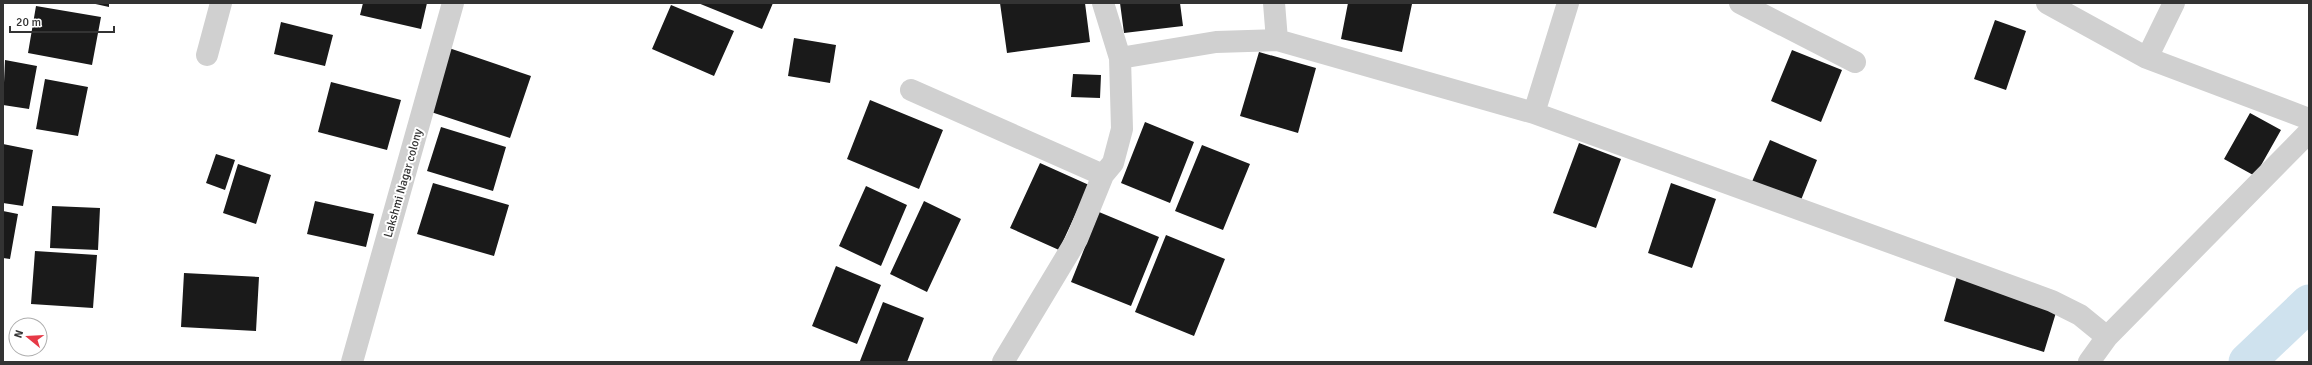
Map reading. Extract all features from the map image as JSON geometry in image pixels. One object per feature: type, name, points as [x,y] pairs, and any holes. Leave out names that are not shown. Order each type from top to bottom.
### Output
[{"type":"street","points":[[207,55],[221,3]]},
{"type":"street","name":"Lakshmi Nagar colony","points":[[352,362],[452,3]]},
{"type":"street","points":[[1004,362],[1077,238],[1103,175],[1113,163],[1122,129],[1120,58],[1103,3]]},
{"type":"street","points":[[1274,3],[1277,40]]},
{"type":"street","points":[[1534,113],[1568,3]]},
{"type":"street","points":[[1740,3],[1855,62]]},
{"type":"street","points":[[2047,3],[2147,58],[2309,119]]},
{"type":"street","points":[[2147,58],[2174,3]]},
{"type":"street","points":[[1120,58],[1216,42],[1277,40],[1534,113],[2052,301],[2080,315],[2107,338]]},
{"type":"street","points":[[911,90],[1103,175]]},
{"type":"street","points":[[2089,362],[2107,338],[2309,132]]},
{"type":"building","points":[[91,3],[109,3],[109,7]]},
{"type":"building","points":[[363,3],[427,3],[421,29],[360,15]]},
{"type":"building","points":[[698,3],[773,3],[762,29]]},
{"type":"building","points":[[1000,3],[1085,3],[1090,42],[1007,53]]},
{"type":"building","points":[[1120,3],[1180,3],[1183,26],[1124,33]]},
{"type":"building","points":[[1348,3],[1412,4],[1402,52],[1341,39]]},
{"type":"building","points":[[671,5],[734,31],[714,76],[652,49]]},
{"type":"building","points":[[36,6],[101,17],[92,65],[28,53]]},
{"type":"building","points":[[1995,20],[2026,31],[2006,90],[1974,79]]},
{"type":"building","points":[[281,22],[333,35],[325,66],[274,54]]},
{"type":"building","points":[[794,38],[836,45],[830,83],[788,76]]},
{"type":"building","points":[[449,48],[531,76],[510,138],[428,111]]},
{"type":"building","points":[[1792,50],[1842,70],[1821,122],[1771,101]]},
{"type":"building","points":[[1259,52],[1316,68],[1298,133],[1240,116]]},
{"type":"building","points":[[5,60],[37,66],[29,109],[3,105]]},
{"type":"building","points":[[1073,74],[1101,75],[1100,98],[1071,97]]},
{"type":"building","points":[[45,79],[88,87],[78,136],[36,129]]},
{"type":"building","points":[[331,82],[401,100],[387,150],[318,132]]},
{"type":"building","points":[[870,100],[943,130],[919,189],[847,159]]},
{"type":"building","points":[[2250,113],[2281,130],[2255,176],[2224,159]]},
{"type":"building","points":[[1145,122],[1194,142],[1170,203],[1121,183]]},
{"type":"building","points":[[441,127],[506,147],[493,191],[427,171]]},
{"type":"building","points":[[1770,140],[1817,160],[1799,205],[1751,184]]},
{"type":"building","points":[[1579,143],[1621,159],[1596,228],[1553,213]]},
{"type":"building","points":[[3,144],[33,150],[23,206],[3,203]]},
{"type":"building","points":[[1202,145],[1250,164],[1223,230],[1175,211]]},
{"type":"building","points":[[216,154],[235,160],[225,190],[206,183]]},
{"type":"building","points":[[1040,163],[1089,185],[1059,250],[1010,228]]},
{"type":"building","points":[[238,164],[271,175],[256,224],[223,213]]},
{"type":"building","points":[[433,183],[509,205],[494,256],[417,234]]},
{"type":"building","points":[[1671,183],[1716,199],[1692,268],[1648,253]]},
{"type":"building","points":[[866,186],[907,205],[881,266],[839,246]]},
{"type":"building","points":[[315,201],[374,214],[366,247],[307,234]]},
{"type":"building","points":[[924,201],[961,219],[927,292],[890,274]]},
{"type":"building","points":[[52,206],[100,208],[98,250],[50,248]]},
{"type":"building","points":[[3,211],[18,214],[10,259],[3,258]]},
{"type":"building","points":[[1099,212],[1159,237],[1131,306],[1071,282]]},
{"type":"building","points":[[1166,235],[1225,259],[1194,336],[1135,312]]},
{"type":"building","points":[[35,251],[97,255],[93,308],[31,304]]},
{"type":"building","points":[[836,266],[881,285],[857,344],[812,326]]},
{"type":"building","points":[[184,273],[259,277],[256,331],[181,327]]},
{"type":"building","points":[[1957,276],[2058,306],[2044,352],[1944,321]]},
{"type":"building","points":[[883,302],[924,318],[907,362],[860,361]]},
{"type":"waterway","points":[[2247,362],[2309,303]]}]
